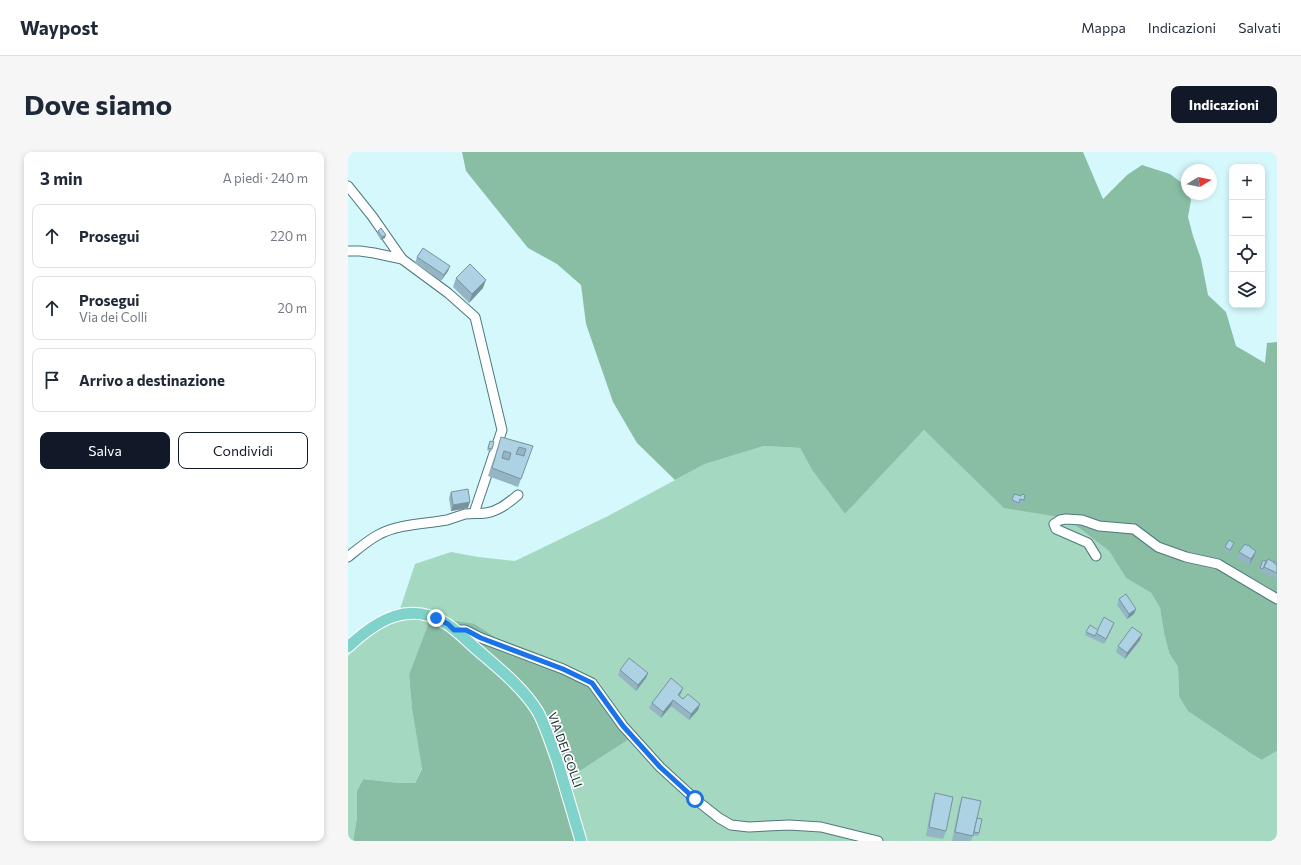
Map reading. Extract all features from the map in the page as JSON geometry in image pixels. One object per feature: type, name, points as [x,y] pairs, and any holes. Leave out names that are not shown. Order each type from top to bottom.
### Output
[{"type":"main road","name":"VIA DEI COLLI","points":[[348,647],[367,630],[379,623],[408,612],[423,613],[448,624],[519,688],[538,712],[545,726],[556,757],[581,841]]},
{"type":"street","points":[[348,186],[372,216],[402,259],[448,293],[475,317],[502,430],[474,513]]},
{"type":"street","points":[[348,251],[374,253],[402,259]]},
{"type":"street","points":[[348,557],[365,542],[379,534],[395,529],[474,513],[486,513],[498,510],[507,505],[518,495]]},
{"type":"street","points":[[1096,556],[1088,542],[1061,532],[1056,529],[1054,524],[1060,520],[1071,519],[1082,520],[1099,526],[1134,529],[1158,547],[1186,557],[1218,564],[1277,598]]},
{"type":"street","points":[[454,630],[466,630],[481,638],[563,669],[592,683],[623,726],[660,767],[695,799],[719,818],[731,825],[749,827],[789,825],[821,827],[878,841]]},
{"type":"green space","points":[[462,152],[1083,152],[1103,199],[1127,175],[1142,165],[1170,174],[1181,182],[1181,200],[1191,200],[1188,217],[1201,259],[1208,295],[1226,312],[1236,346],[1265,363],[1267,343],[1277,342],[1277,751],[1261,760],[1188,711],[1179,696],[1178,667],[1169,653],[1160,608],[1151,593],[1126,578],[1109,551],[1066,518],[1004,508],[924,430],[845,514],[812,470],[800,448],[764,446],[705,464],[675,480],[637,443],[613,402],[586,324],[581,285],[557,264],[528,248],[466,171]]},
{"type":"green space","points":[[924,430],[941,446],[1066,518],[1109,551],[1126,578],[1151,593],[1160,608],[1169,653],[1178,667],[1179,696],[1260,760],[1277,751],[1277,841],[582,841],[563,782],[634,736],[522,655],[475,624],[409,675],[412,709],[422,768],[415,783],[399,783],[363,779],[357,791],[357,817],[353,841],[348,841],[348,656],[366,635],[396,621],[415,564],[451,552],[515,561],[608,516],[705,464],[764,446],[800,448],[812,470],[845,514]]},
{"type":"green space","points":[[431,617],[475,624],[522,655],[586,682],[634,736],[563,782],[582,841],[353,841],[357,817],[357,791],[363,779],[399,783],[415,783],[422,769],[412,709],[409,675]]},
{"type":"building","points":[[381,228],[386,235],[382,237],[378,231]]},
{"type":"building","points":[[423,248],[450,266],[444,275],[417,257]]},
{"type":"building","points":[[470,264],[486,280],[472,294],[456,278]]},
{"type":"building","points":[[501,437],[533,446],[521,479],[492,468]],"holes":[[[519,447],[526,449],[524,456],[516,454]],[[504,451],[511,453],[509,460],[502,458]]]},
{"type":"building","points":[[490,441],[494,442],[492,449],[488,448]]},
{"type":"building","points":[[468,489],[470,502],[453,505],[451,492]]},
{"type":"building","points":[[1014,494],[1021,496],[1022,494],[1025,495],[1024,500],[1020,499],[1019,503],[1012,500]]},
{"type":"building","points":[[1229,540],[1234,543],[1230,550],[1225,547]]},
{"type":"building","points":[[1245,544],[1248,546],[1249,545],[1256,551],[1251,559],[1239,552]]},
{"type":"building","points":[[1268,559],[1277,565],[1277,573],[1264,567]]},
{"type":"building","points":[[1263,560],[1266,561],[1263,569],[1260,568]]},
{"type":"building","points":[[1126,594],[1136,609],[1129,614],[1119,599]]},
{"type":"building","points":[[1104,617],[1114,623],[1106,639],[1096,633]]},
{"type":"building","points":[[1090,625],[1098,630],[1095,636],[1086,632]]},
{"type":"building","points":[[1132,627],[1142,634],[1127,653],[1118,646]]},
{"type":"building","points":[[629,658],[648,673],[638,685],[620,670]]},
{"type":"building","points":[[671,678],[683,688],[678,695],[683,699],[688,694],[700,704],[691,714],[673,700],[663,712],[652,703]]},
{"type":"building","points":[[935,793],[953,797],[946,831],[929,827]]},
{"type":"building","points":[[962,797],[981,801],[973,836],[955,832]]},
{"type":"building","points":[[977,818],[982,819],[979,833],[974,832]]},
{"type":"route","points":[[436,618],[448,624],[454,630],[466,630],[481,638],[563,669],[592,683],[623,726],[660,767],[695,799]]}]
